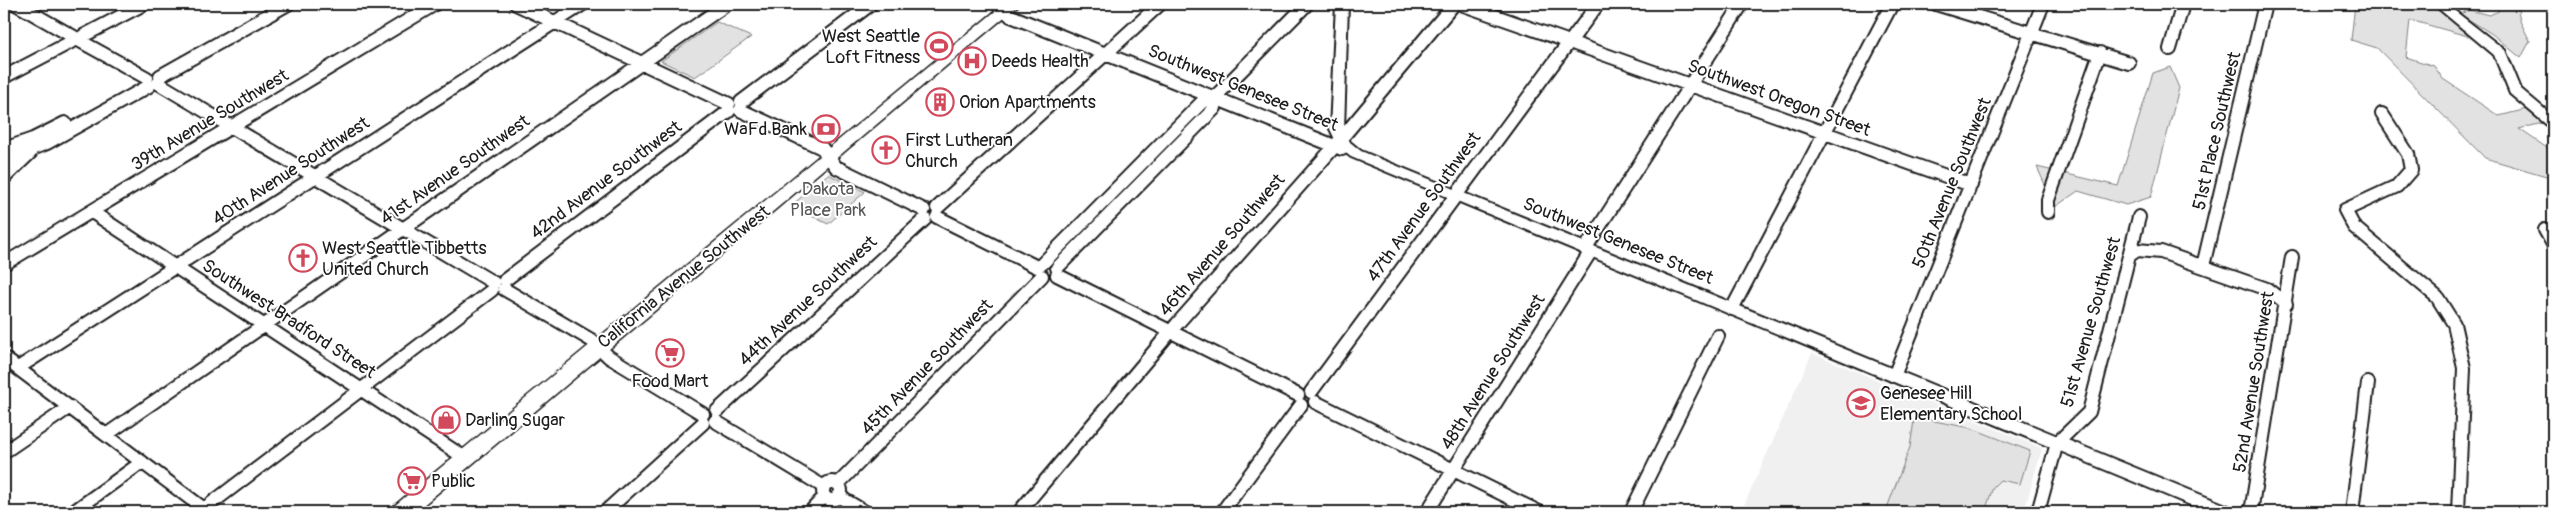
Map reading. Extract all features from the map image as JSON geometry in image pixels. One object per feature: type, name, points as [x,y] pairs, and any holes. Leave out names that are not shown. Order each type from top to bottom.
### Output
[{"type":"main road","name":"California Avenue Southwest","points":[[401,512],[829,157],[1006,6]]},
{"type":"street","points":[[16,4],[232,127],[313,177],[591,340],[609,357],[865,512]]},
{"type":"street","points":[[4,78],[144,4]]},
{"type":"street","points":[[4,160],[34,149],[288,4]]},
{"type":"street","name":"39th Avenue Southwest","points":[[4,264],[435,4]]},
{"type":"street","points":[[516,4],[822,148],[836,167],[1041,269],[1049,264],[1057,271],[1171,332],[1539,512]]},
{"type":"street","name":"40th Avenue Southwest","points":[[18,368],[583,4]]},
{"type":"street","name":"41st Avenue Southwest","points":[[106,435],[727,4]]},
{"type":"street","name":"42nd Avenue Southwest","points":[[206,511],[361,390],[871,4]]},
{"type":"street","name":"44th Avenue Southwest","points":[[605,512],[1160,4]]},
{"type":"street","name":"45th Avenue Southwest","points":[[810,512],[1041,269],[1045,259],[1202,102],[1214,98],[1307,4]]},
{"type":"street","points":[[1337,143],[1342,4]]},
{"type":"street","name":"46th Avenue Southwest","points":[[1019,512],[1171,332],[1337,143],[1454,4]]},
{"type":"street","name":"Southwest Oregon Street","points":[[1462,4],[1971,185]]},
{"type":"street","name":"47th Avenue Southwest","points":[[1222,512],[1598,4]]},
{"type":"street","name":"48th Avenue Southwest","points":[[1427,512],[1690,85],[1742,4]]},
{"type":"street","points":[[1732,309],[1892,4]]},
{"type":"street","points":[[1936,4],[2129,63]]},
{"type":"street","name":"50th Avenue Southwest","points":[[1894,376],[2043,4]]},
{"type":"street","points":[[2170,50],[2183,4]]},
{"type":"street","name":"51st Place Southwest","points":[[2204,266],[2265,4]]},
{"type":"street","points":[[2439,4],[2500,53],[2515,91],[2553,123]]},
{"type":"street","name":"Southwest Genesee Street","points":[[1006,6],[1011,16],[1214,98],[1337,143],[1356,154],[2225,512]]},
{"type":"street","points":[[2048,212],[2048,200],[2100,53]]},
{"type":"street","points":[[4,149],[54,129],[152,81]]},
{"type":"street","name":"45th Avenue Southwest","points":[[1057,271],[1215,108],[1214,98]]},
{"type":"street","points":[[2382,114],[2408,154],[2411,170],[2405,181],[2397,188],[2356,202],[2345,210],[2354,227],[2406,268],[2436,297],[2454,324],[2464,368],[2458,512]]},
{"type":"street","points":[[4,178],[34,149]]},
{"type":"street","name":"Southwest Bradford Street","points":[[92,212],[465,458]]},
{"type":"street","name":"51st Avenue Southwest","points":[[2057,443],[2063,435],[2080,424],[2089,412],[2139,217]]},
{"type":"street","points":[[2545,230],[2553,244]]},
{"type":"street","points":[[2130,255],[2137,250],[2161,252],[2267,289],[2286,304]]},
{"type":"street","name":"52nd Avenue Southwest","points":[[2251,512],[2286,304],[2292,257]]},
{"type":"street","points":[[1631,512],[1718,336]]},
{"type":"street","points":[[4,358],[206,511]]},
{"type":"street","points":[[2352,512],[2368,383]]},
{"type":"street","points":[[4,452],[70,407]]},
{"type":"street","points":[[2038,512],[2057,443]]},
{"type":"street","points":[[73,512],[142,462]]},
{"type":"shaded area","name":"Genesee Hill Elementary School","points":[[1812,353],[2042,448],[2024,512],[1741,512]]},
{"type":"green space","points":[[2355,4],[2432,4],[2471,37],[2410,20],[2406,57],[2434,66],[2443,79],[2499,116],[2527,109],[2546,122],[2519,129],[2553,152],[2553,178],[2485,158],[2377,48],[2351,40]]},
{"type":"green space","points":[[2493,4],[2517,4],[2520,21],[2530,41],[2521,58],[2492,34],[2460,14],[2469,10],[2489,15],[2499,11]]},
{"type":"green space","points":[[717,22],[751,37],[695,77],[661,61]]},
{"type":"green space","points":[[2170,67],[2179,88],[2151,197],[2126,205],[2078,191],[2055,207],[2037,167],[2118,186],[2153,73]]},
{"type":"green space","name":"Dakota Place Park","points":[[828,174],[865,192],[828,224],[791,206]]},
{"type":"green space","points":[[1915,414],[1934,421],[1971,428],[2030,451],[2020,484],[2000,480],[1993,487],[1985,512],[1895,512],[1887,508],[1910,447]]},
{"type":"place","name":"West Seattle Loft Fitness","points":[[939,46]]},
{"type":"place","name":"Deeds Health","points":[[972,61]]},
{"type":"place","name":"Orion Apartments","points":[[940,102]]},
{"type":"place","name":"WaFd Bank","points":[[826,129]]},
{"type":"place","name":"First Lutheran Church","points":[[886,150]]},
{"type":"place","name":"West Seattle Tibbetts United Church","points":[[303,258]]},
{"type":"place","name":"Food Mart","points":[[670,353]]},
{"type":"place","name":"Genesee Hill Elementary School","points":[[1861,403]]},
{"type":"place","name":"Darling Sugar","points":[[446,420]]},
{"type":"place","name":"Public","points":[[412,481]]}]
